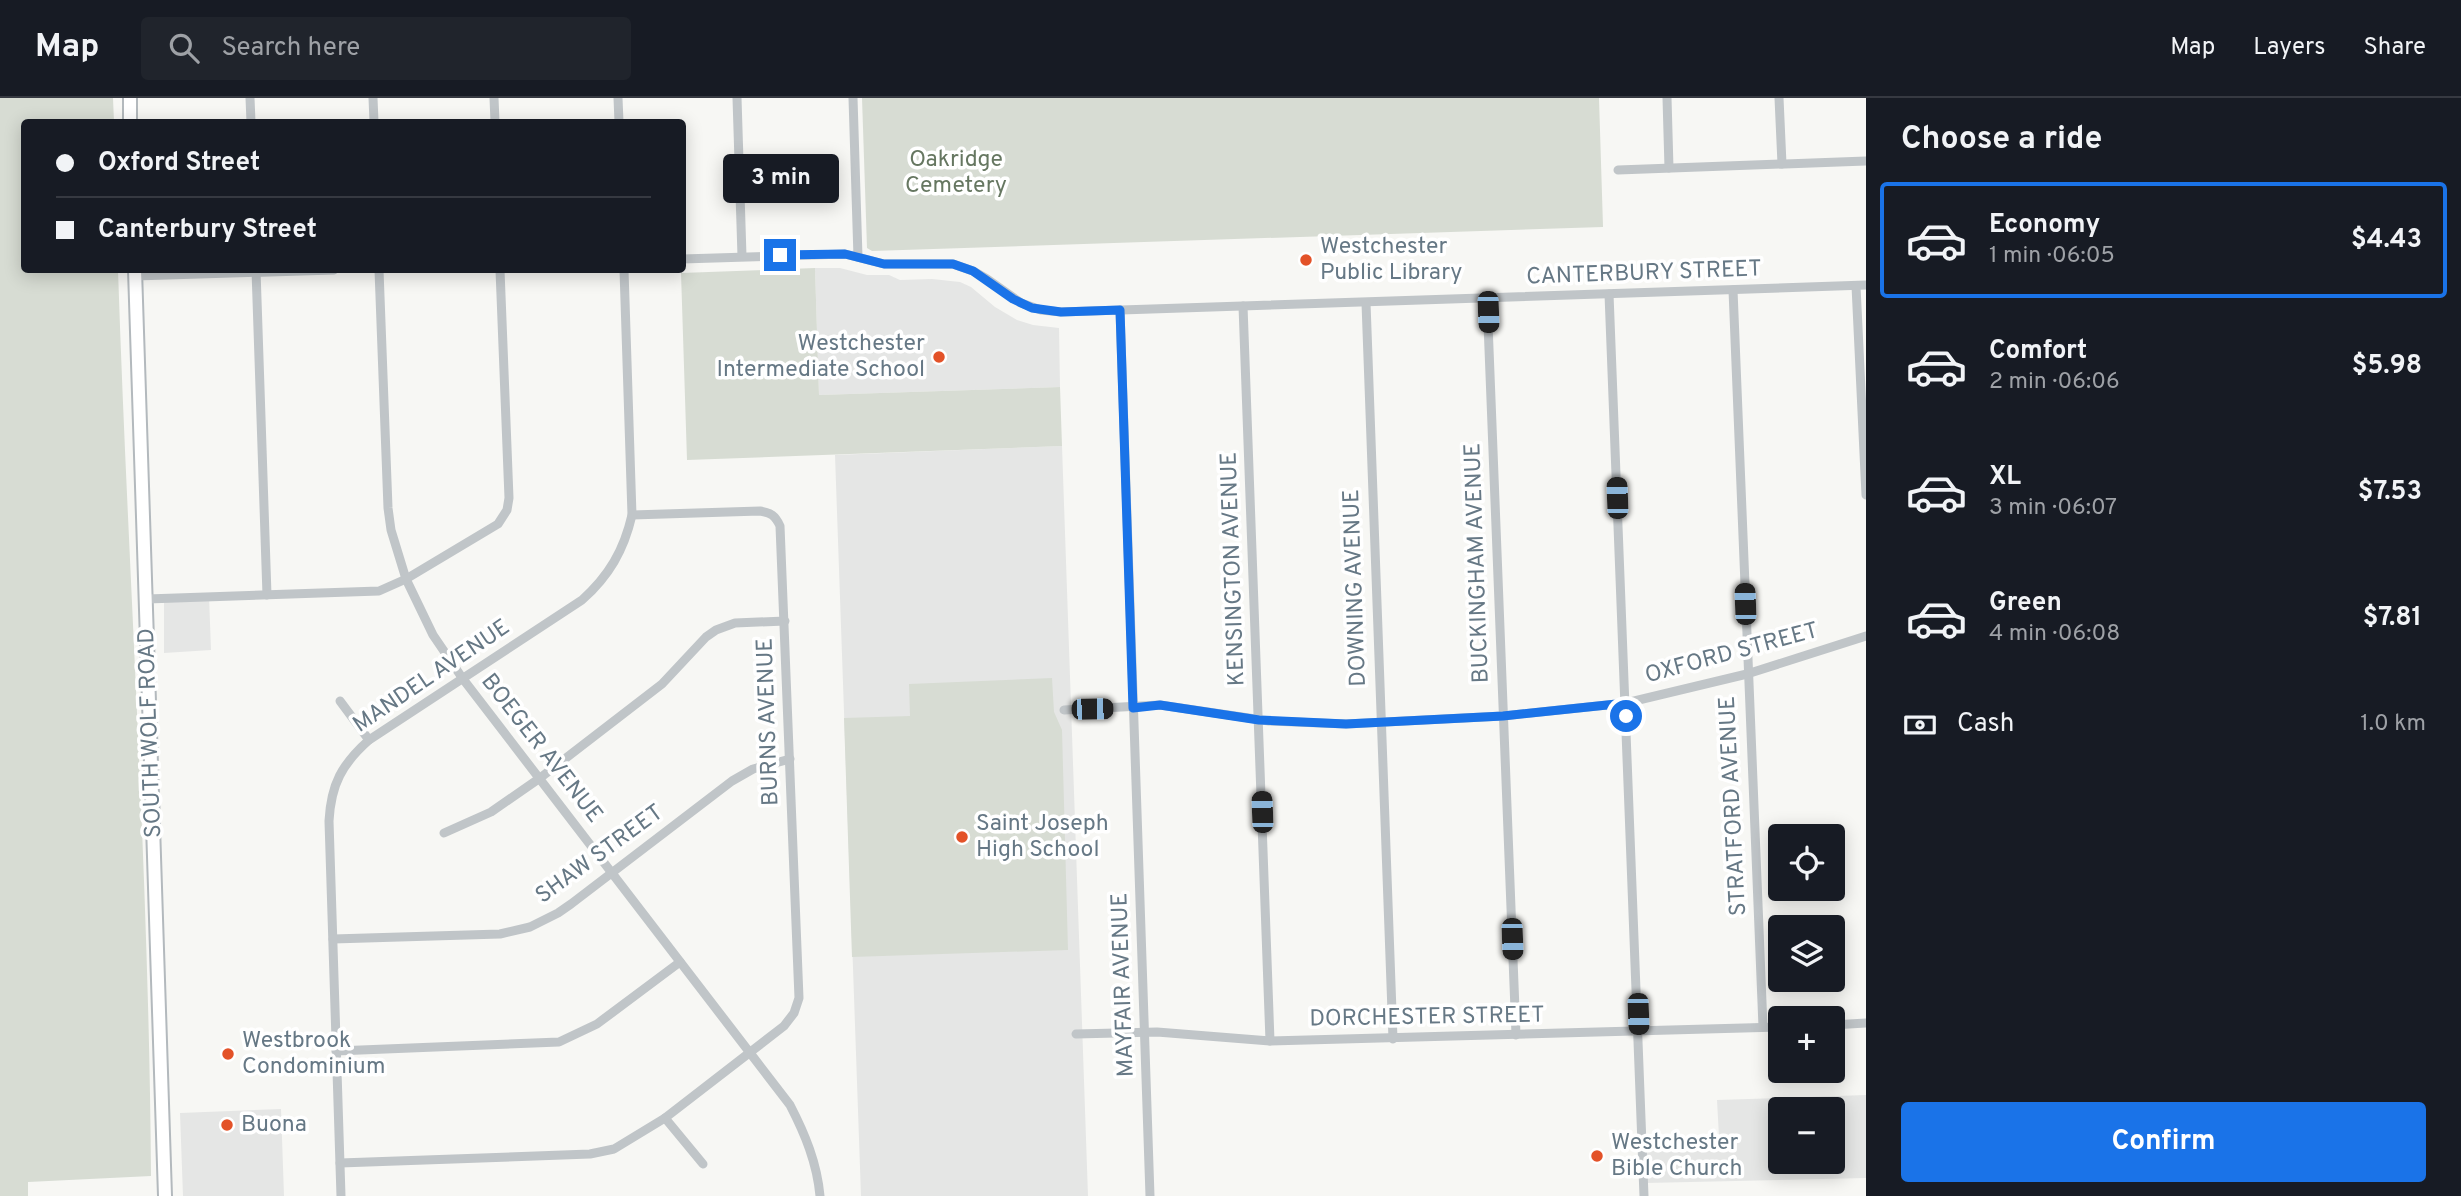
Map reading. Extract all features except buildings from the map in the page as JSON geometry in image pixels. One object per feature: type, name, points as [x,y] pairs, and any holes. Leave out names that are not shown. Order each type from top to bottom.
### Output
[{"type":"main road","points":[[130,98],[130,119]]},
{"type":"main road","name":"SOUTH WOLF ROAD","points":[[135,273],[165,1196]]},
{"type":"street","points":[[250,98],[251,119]]},
{"type":"street","points":[[373,98],[374,119]]},
{"type":"street","points":[[495,98],[495,119]]},
{"type":"street","points":[[618,98],[619,119]]},
{"type":"street","points":[[737,98],[742,256]]},
{"type":"street","points":[[853,98],[858,257]]},
{"type":"street","points":[[1667,98],[1670,168]]},
{"type":"street","points":[[1779,98],[1782,164]]},
{"type":"street","points":[[1618,170],[1866,161]]},
{"type":"street","name":"CANTERBURY STREET","points":[[686,258],[845,254],[884,264],[944,263],[965,267],[987,279],[1013,299],[1041,310],[1061,312],[1861,286]]},
{"type":"street","points":[[256,273],[267,595]]},
{"type":"street","name":"BOEGER AVENUE","points":[[379,273],[388,508],[396,550],[406,579],[433,635],[463,678],[790,1105],[817,1170],[820,1196]]},
{"type":"street","points":[[147,599],[379,590],[406,579],[498,524],[507,510],[509,498],[500,273]]},
{"type":"street","name":"MANDEL AVENUE","points":[[341,1196],[330,807],[337,778],[345,764],[369,740],[582,600],[595,589],[619,555],[632,515],[624,273]]},
{"type":"street","points":[[1861,286],[1866,495]]},
{"type":"street","name":"STRATFORD AVENUE","points":[[1733,290],[1763,1027]]},
{"type":"street","points":[[1609,294],[1644,1196]]},
{"type":"street","name":"BUCKINGHAM AVENUE","points":[[1488,298],[1516,1035]]},
{"type":"street","name":"DOWNING AVENUE","points":[[1366,303],[1393,1039]]},
{"type":"street","name":"KENSINGTON AVENUE","points":[[1243,306],[1270,1041]]},
{"type":"street","name":"MAYFAIR AVENUE","points":[[1120,310],[1150,1196]]},
{"type":"street","name":"BURNS AVENUE","points":[[340,1163],[590,1154],[614,1149],[665,1118],[784,1026],[794,1013],[799,998],[780,526],[771,513],[760,511],[632,515]]},
{"type":"street","points":[[444,833],[491,812],[540,778],[662,684],[706,637],[716,630],[734,623],[785,621]]},
{"type":"street","name":"OXFORD STREET","points":[[1064,710],[1160,705],[1259,720],[1327,723],[1503,716],[1626,703],[1747,674],[1866,636]]},
{"type":"street","points":[[340,701],[369,740]]},
{"type":"street","name":"SHAW STREET","points":[[333,939],[482,936],[514,932],[558,913],[732,781],[753,769],[790,759]]},
{"type":"street","points":[[336,1051],[559,1042],[589,1030],[680,962]]},
{"type":"street","points":[[1845,1024],[1866,1023]]},
{"type":"street","name":"DORCHESTER STREET","points":[[1076,1034],[1145,1032],[1270,1041],[1768,1027]]},
{"type":"street","points":[[665,1118],[703,1164]]},
{"type":"shaded area","name":"Westchester Intermediate School","points":[[815,268],[840,268],[867,275],[889,275],[900,280],[960,282],[1017,320],[1059,328],[1060,387],[819,395]]},
{"type":"shaded area","name":"Saint Joseph High School","points":[[1062,446],[1088,1196],[861,1196],[835,455]]},
{"type":"shaded area","points":[[209,596],[211,650],[164,653],[164,598]]},
{"type":"shaded area","points":[[1866,1095],[1866,1178],[1646,1183],[1644,1139],[1719,1137],[1717,1100],[1768,1098],[1768,1174],[1845,1174],[1845,1097],[1806,1097]]},
{"type":"shaded area","points":[[281,1109],[284,1196],[183,1196],[180,1113]]},
{"type":"green space","points":[[0,98],[113,98],[114,119],[21,119],[21,273],[118,273],[142,836],[151,1176],[28,1182],[28,1196],[0,1196]]},
{"type":"green space","name":"Oakridge Cemetery","points":[[862,98],[1599,98],[1603,227],[872,251],[867,248]]},
{"type":"green space","points":[[815,268],[819,395],[1060,387],[1062,446],[687,460],[681,273]]},
{"type":"green space","points":[[1052,678],[1054,712],[1062,730],[1068,950],[852,957],[844,718],[910,716],[909,684]]},
{"type":"place","name":"Westchester Public Library","points":[[1306,260]]},
{"type":"place","name":"Westchester Intermediate School","points":[[939,357]]},
{"type":"place","name":"Saint Joseph High School","points":[[962,837]]},
{"type":"place","name":"Westbrook Condominium","points":[[228,1054]]},
{"type":"place","name":"Buona","points":[[227,1125]]},
{"type":"place","name":"Westchester Bible Church","points":[[1597,1156]]},
{"type":"route","points":[[780,255],[845,254],[884,264],[953,264],[973,271],[1013,299],[1032,308],[1061,312],[1120,310],[1133,708],[1160,705],[1259,720],[1346,724],[1503,716],[1626,703],[1626,716]]}]
